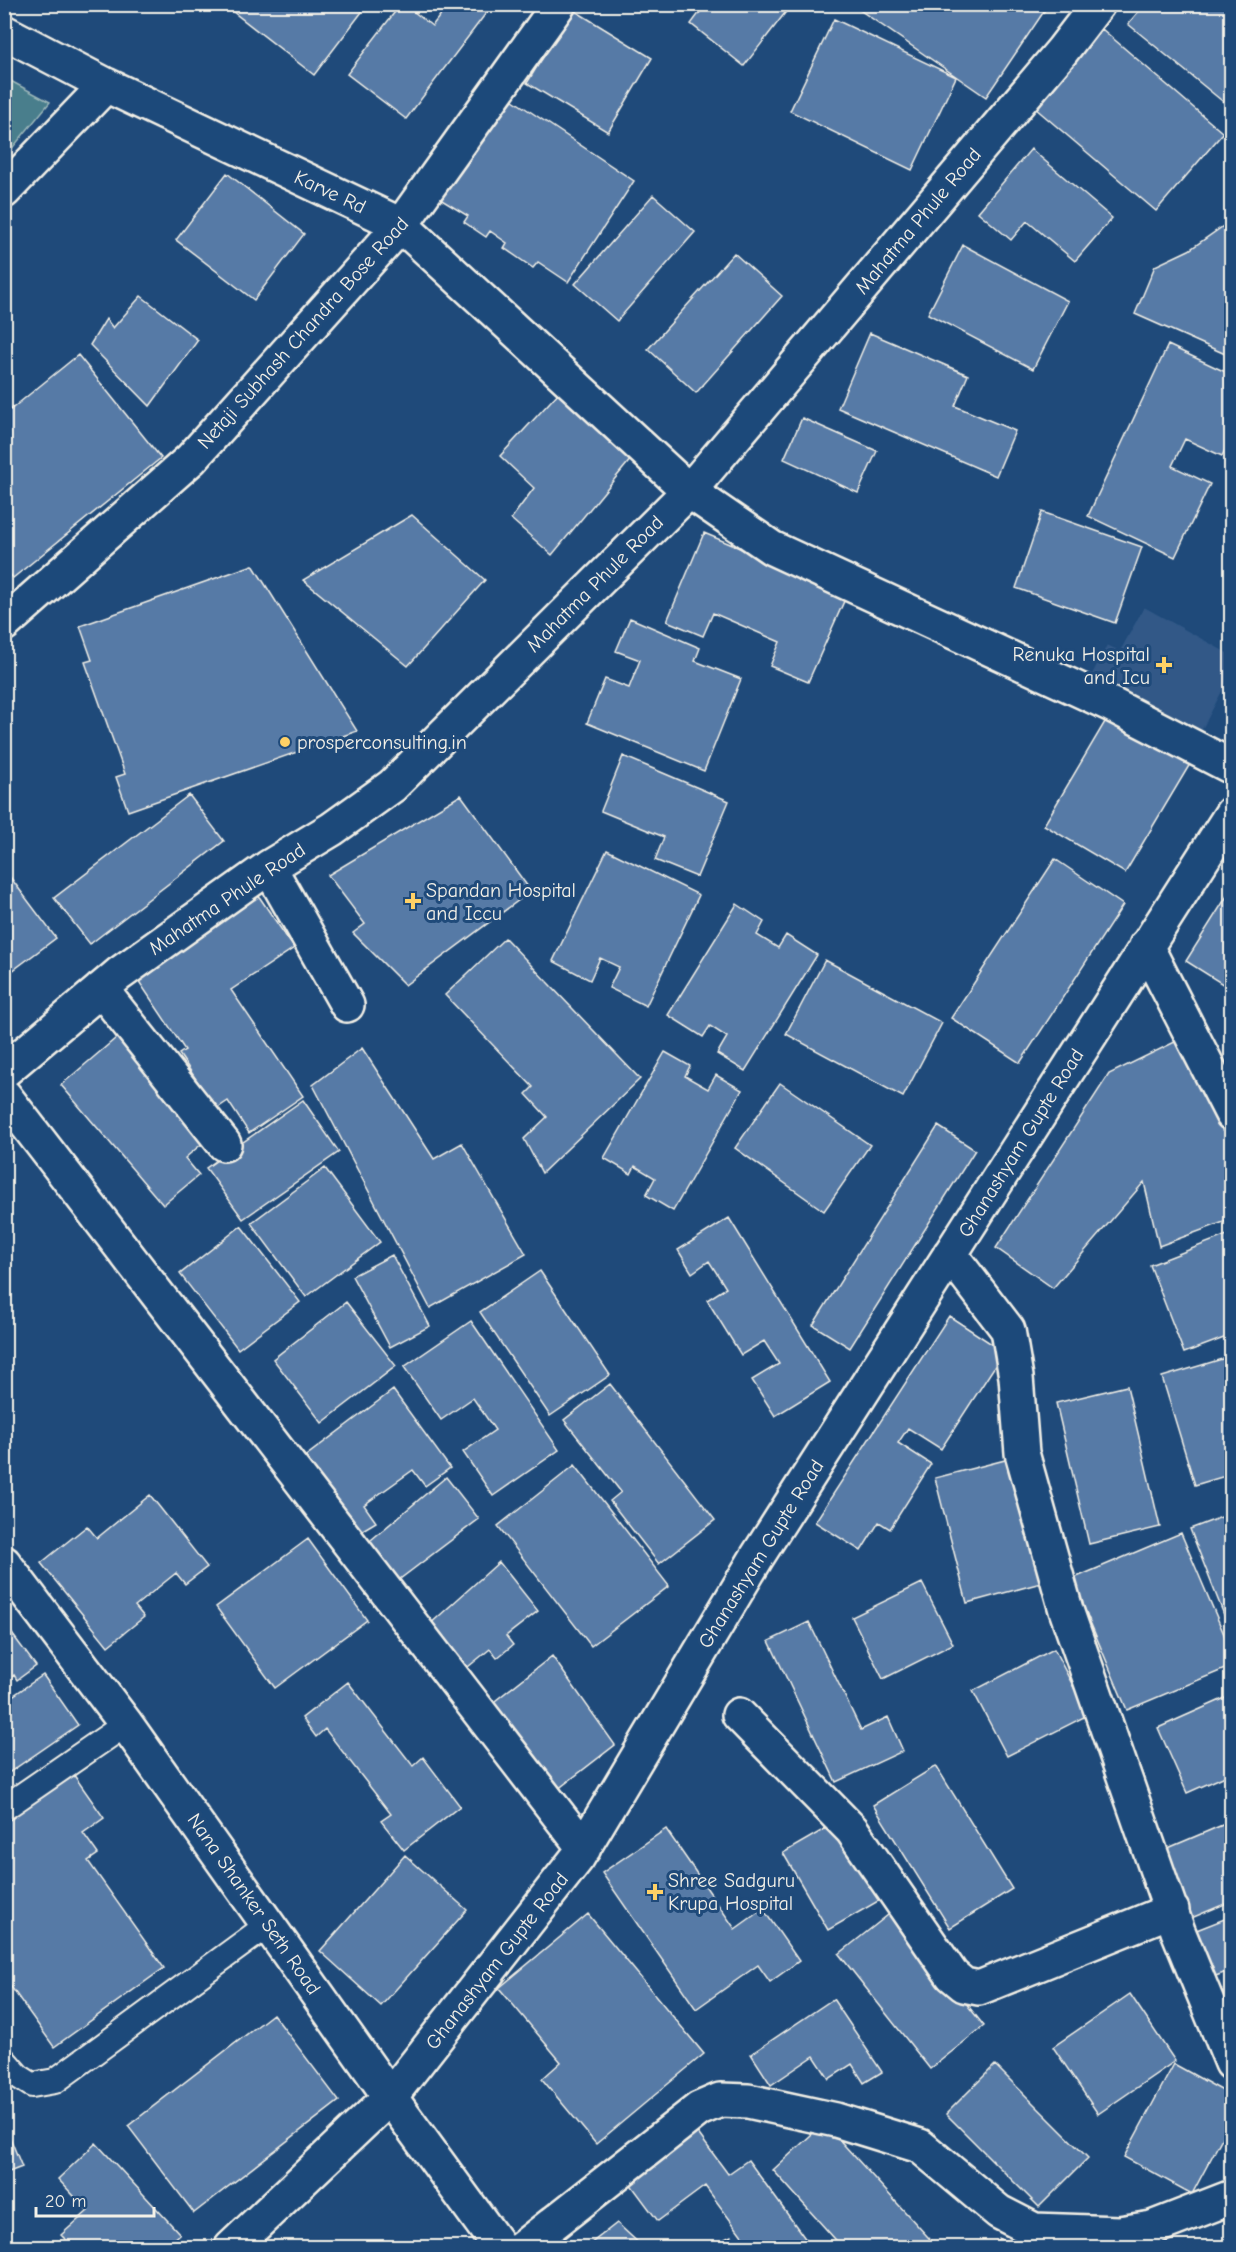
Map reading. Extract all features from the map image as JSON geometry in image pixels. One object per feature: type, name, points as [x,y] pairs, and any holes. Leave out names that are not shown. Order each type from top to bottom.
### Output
[{"type":"street","name":"Netaji Subhash Chandra Bose Road","points":[[4,624],[191,459],[401,225],[559,4]]},
{"type":"street","name":"Mahatma Phule Road","points":[[4,1071],[118,974],[269,867],[332,829],[392,786],[689,491],[1062,51],[1098,4]]},
{"type":"street","name":"Karve Rd","points":[[4,32],[106,86],[401,225],[689,491],[772,548],[1112,705],[1232,767]]},
{"type":"street","points":[[4,191],[106,86]]},
{"type":"street","name":"Ghanashyam Gupte Road","points":[[231,2247],[390,2097],[584,1848],[757,1557],[1232,813]]},
{"type":"street","points":[[269,867],[347,1005]]},
{"type":"street","points":[[1146,946],[1232,1114]]},
{"type":"street","points":[[101,989],[224,1144]]},
{"type":"street","points":[[4,1095],[584,1848]]},
{"type":"street","points":[[950,1254],[1008,1330],[1016,1377],[1023,1453],[1066,1610],[1178,1931],[1232,2063]]},
{"type":"street","name":"Nana Shanker Seth Road","points":[[4,1563],[126,1724],[390,2097],[500,2247]]},
{"type":"street","points":[[739,1715],[852,1830],[941,1963],[964,1985],[979,1988],[1172,1910]]},
{"type":"street","points":[[522,2247],[699,2109],[720,2100],[748,2101],[836,2120],[920,2146],[999,2212],[1035,2230],[1119,2233],[1152,2228],[1232,2197]]},
{"type":"lane","points":[[4,1808],[126,1724]]},
{"type":"lane","points":[[4,2060],[18,2076],[32,2085],[54,2081],[268,1925]]},
{"type":"shaded area","name":"Renuka Hospital and Icu","points":[[1144,607],[1231,655],[1231,674],[1197,739],[1089,680],[1107,645],[1120,651]]},
{"type":"green space","points":[[5,78],[50,102],[5,157]]},
{"type":"building","points":[[223,4],[368,4],[314,75]]},
{"type":"building","points":[[401,4],[432,26],[449,4],[493,4],[406,119],[347,74]]},
{"type":"building","points":[[706,4],[792,4],[744,66],[691,24]]},
{"type":"building","points":[[851,4],[1049,4],[986,97]]},
{"type":"building","points":[[1145,4],[1232,4],[1232,109],[1128,24]]},
{"type":"building","points":[[572,9],[652,58],[608,132],[527,83]]},
{"type":"building","points":[[834,19],[956,77],[912,170],[790,111]]},
{"type":"building","points":[[1102,29],[1223,133],[1156,211],[1035,108]]},
{"type":"building","points":[[507,96],[634,181],[568,282],[538,262],[533,268],[504,248],[507,243],[490,231],[486,237],[464,222],[468,216],[440,199]]},
{"type":"building","points":[[1031,149],[1112,218],[1075,261],[1027,221],[1011,240],[978,212]]},
{"type":"building","points":[[227,173],[304,234],[254,300],[176,240]]},
{"type":"building","points":[[653,195],[695,232],[617,321],[575,284]]},
{"type":"building","points":[[1232,220],[1232,357],[1135,314],[1155,266],[1189,250]]},
{"type":"building","points":[[963,245],[1068,301],[1033,369],[928,314]]},
{"type":"building","points":[[734,253],[782,296],[696,393],[648,349]]},
{"type":"building","points":[[141,296],[198,340],[150,406],[90,345],[106,319],[113,328]]},
{"type":"building","points":[[870,333],[968,375],[955,406],[1015,431],[996,476],[838,408]]},
{"type":"building","points":[[1168,345],[1232,375],[1232,436],[1222,456],[1185,439],[1172,466],[1210,484],[1175,557],[1088,516]]},
{"type":"building","points":[[78,355],[161,458],[13,578],[4,567],[4,415]]},
{"type":"building","points":[[562,389],[636,453],[552,555],[511,519],[534,488],[500,456]]},
{"type":"building","points":[[802,418],[877,451],[858,493],[784,459]]},
{"type":"building","points":[[1042,512],[1142,547],[1115,623],[1016,588]]},
{"type":"building","points":[[412,515],[485,580],[408,666],[303,580]]},
{"type":"building","points":[[704,533],[749,552],[751,545],[845,599],[808,682],[770,666],[780,642],[713,613],[703,636],[667,621]]},
{"type":"building","points":[[253,565],[357,731],[128,811],[116,777],[125,774],[85,662],[92,660],[80,626]]},
{"type":"building","points":[[630,618],[700,648],[695,661],[741,679],[704,771],[587,723],[605,679],[629,688],[640,660],[616,651]]},
{"type":"building","points":[[1112,710],[1193,759],[1125,873],[1044,825]]},
{"type":"building","points":[[623,756],[729,801],[697,877],[655,860],[664,837],[601,811]]},
{"type":"building","points":[[189,795],[224,841],[90,944],[54,898]]},
{"type":"building","points":[[461,795],[531,891],[405,985],[353,933],[365,924],[328,875]]},
{"type":"building","points":[[607,850],[699,895],[646,1006],[609,988],[619,967],[600,958],[590,980],[553,961]]},
{"type":"building","points":[[1055,859],[1123,905],[1020,1063],[951,1018]]},
{"type":"building","points":[[4,869],[56,938],[4,977]]},
{"type":"building","points":[[1232,888],[1232,990],[1186,961]]},
{"type":"building","points":[[258,895],[294,948],[231,990],[303,1096],[249,1133],[228,1101],[216,1109],[179,1054],[185,1050],[136,977]]},
{"type":"building","points":[[737,904],[764,922],[757,935],[778,948],[786,935],[817,955],[745,1071],[717,1054],[727,1037],[710,1026],[703,1037],[668,1015]]},
{"type":"building","points":[[505,938],[640,1079],[542,1173],[524,1139],[547,1117],[526,1094],[533,1087],[445,995]]},
{"type":"building","points":[[825,960],[942,1023],[903,1097],[786,1034]]},
{"type":"building","points":[[122,1033],[210,1137],[185,1158],[199,1175],[163,1205],[61,1085]]},
{"type":"building","points":[[1187,1036],[1232,1144],[1232,1219],[1159,1246],[1144,1182],[1053,1288],[996,1248],[1109,1074]]},
{"type":"building","points":[[362,1048],[434,1159],[462,1143],[526,1254],[430,1308],[313,1085]]},
{"type":"building","points":[[665,1052],[690,1066],[685,1076],[708,1089],[716,1075],[742,1090],[673,1211],[646,1195],[655,1178],[635,1166],[631,1174],[604,1158]]},
{"type":"building","points":[[780,1083],[870,1145],[824,1211],[735,1148]]},
{"type":"building","points":[[303,1100],[339,1152],[243,1219],[206,1168]]},
{"type":"building","points":[[938,1126],[975,1150],[850,1348],[813,1325]]},
{"type":"building","points":[[325,1168],[380,1242],[306,1297],[251,1223]]},
{"type":"building","points":[[729,1218],[830,1382],[775,1416],[752,1380],[779,1364],[764,1341],[741,1355],[707,1300],[726,1288],[709,1261],[692,1273],[678,1250]]},
{"type":"building","points":[[241,1226],[300,1302],[238,1349],[180,1274]]},
{"type":"building","points":[[1232,1233],[1232,1335],[1184,1353],[1150,1265]]},
{"type":"building","points":[[392,1255],[430,1326],[390,1347],[352,1276]]},
{"type":"building","points":[[540,1271],[610,1375],[550,1416],[480,1312]]},
{"type":"building","points":[[346,1302],[396,1366],[322,1423],[273,1359]]},
{"type":"building","points":[[949,1316],[1004,1352],[941,1449],[908,1428],[898,1443],[931,1464],[890,1529],[879,1522],[861,1551],[815,1522]]},
{"type":"building","points":[[471,1321],[559,1450],[493,1496],[463,1452],[495,1430],[473,1398],[441,1420],[404,1367]]},
{"type":"building","points":[[1232,1356],[1232,1474],[1195,1485],[1162,1377]]},
{"type":"building","points":[[610,1384],[715,1520],[659,1564],[610,1501],[621,1492],[564,1420]]},
{"type":"building","points":[[1127,1386],[1160,1527],[1089,1544],[1056,1403]]},
{"type":"building","points":[[393,1390],[450,1468],[425,1486],[413,1470],[364,1505],[376,1522],[356,1534],[302,1459]]},
{"type":"building","points":[[1009,1459],[1041,1583],[967,1603],[935,1478]]},
{"type":"building","points":[[575,1465],[669,1586],[591,1646],[498,1526]]},
{"type":"building","points":[[446,1477],[479,1519],[396,1582],[365,1545]]},
{"type":"building","points":[[150,1495],[207,1567],[185,1584],[176,1573],[135,1606],[144,1617],[108,1646],[41,1563],[87,1526],[97,1538]]},
{"type":"building","points":[[1232,1513],[1232,1635],[1190,1529]]},
{"type":"building","points":[[1181,1533],[1232,1653],[1232,1666],[1127,1710],[1072,1579]]},
{"type":"building","points":[[308,1539],[367,1620],[275,1688],[216,1607]]},
{"type":"building","points":[[499,1562],[538,1611],[506,1636],[513,1645],[497,1658],[490,1649],[463,1671],[429,1625]]},
{"type":"building","points":[[922,1583],[953,1644],[883,1679],[852,1617]]},
{"type":"building","points":[[809,1622],[861,1730],[888,1717],[903,1751],[836,1782],[769,1641]]},
{"type":"building","points":[[4,1623],[36,1666],[17,1680],[14,1675],[6,1682]]},
{"type":"building","points":[[1054,1649],[1088,1715],[1007,1756],[973,1691]]},
{"type":"building","points":[[552,1656],[615,1745],[553,1793],[486,1708]]},
{"type":"building","points":[[43,1675],[78,1725],[4,1776],[4,1702]]},
{"type":"building","points":[[348,1682],[413,1766],[423,1757],[460,1806],[404,1850],[381,1821],[391,1814],[325,1729],[316,1737],[302,1718]]},
{"type":"building","points":[[1232,1695],[1232,1773],[1187,1793],[1158,1728]]},
{"type":"building","points":[[936,1766],[1012,1889],[950,1928],[873,1805]]},
{"type":"building","points":[[71,1771],[104,1818],[83,1833],[98,1854],[88,1861],[164,1968],[54,2047],[4,1977],[4,1818]]},
{"type":"building","points":[[1232,1821],[1232,1901],[1189,1919],[1161,1851]]},
{"type":"building","points":[[835,1823],[880,1900],[828,1930],[783,1853]]},
{"type":"building","points":[[666,1829],[735,1929],[763,1909],[799,1961],[770,1982],[758,1965],[696,2009],[602,1873]]},
{"type":"building","points":[[405,1855],[467,1910],[381,2006],[320,1951]]},
{"type":"building","points":[[893,1911],[984,2026],[930,2069],[839,1954]]},
{"type":"building","points":[[588,1914],[704,2054],[596,2144],[542,2079],[561,2062],[499,1988]]},
{"type":"building","points":[[1232,1916],[1232,1970],[1213,1977],[1194,1931]]},
{"type":"building","points":[[1130,1994],[1175,2061],[1098,2114],[1053,2047]]},
{"type":"building","points":[[833,1999],[882,2072],[864,2083],[852,2064],[829,2079],[814,2056],[771,2085],[751,2054]]},
{"type":"building","points":[[273,2014],[339,2101],[194,2213],[128,2126]]},
{"type":"building","points":[[1174,2064],[1232,2096],[1232,2119],[1192,2194],[1124,2157]]},
{"type":"building","points":[[995,2065],[1088,2158],[1039,2207],[946,2114]]},
{"type":"building","points":[[4,2123],[22,2167],[4,2174]]},
{"type":"building","points":[[824,2123],[938,2248],[843,2248],[773,2170]]},
{"type":"building","points":[[697,2132],[728,2174],[748,2160],[812,2248],[751,2248],[705,2186],[658,2221],[629,2182]]},
{"type":"building","points":[[96,2143],[180,2234],[165,2248],[66,2248],[70,2244],[61,2235],[88,2211],[58,2179]]},
{"type":"building","points":[[617,2223],[644,2248],[585,2248]]},
{"type":"building","points":[[731,2236],[740,2248],[706,2248]]},
{"type":"building","points":[[999,2238],[1012,2248],[992,2248]]},
{"type":"place","name":"Renuka Hospital and Icu","points":[[1164,665]]},
{"type":"place","name":"prosperconsulting.in","points":[[285,742]]},
{"type":"place","name":"Spandan Hospital and Iccu","points":[[413,901]]},
{"type":"place","name":"Shree Sadguru Krupa Hospital","points":[[655,1892]]}]
